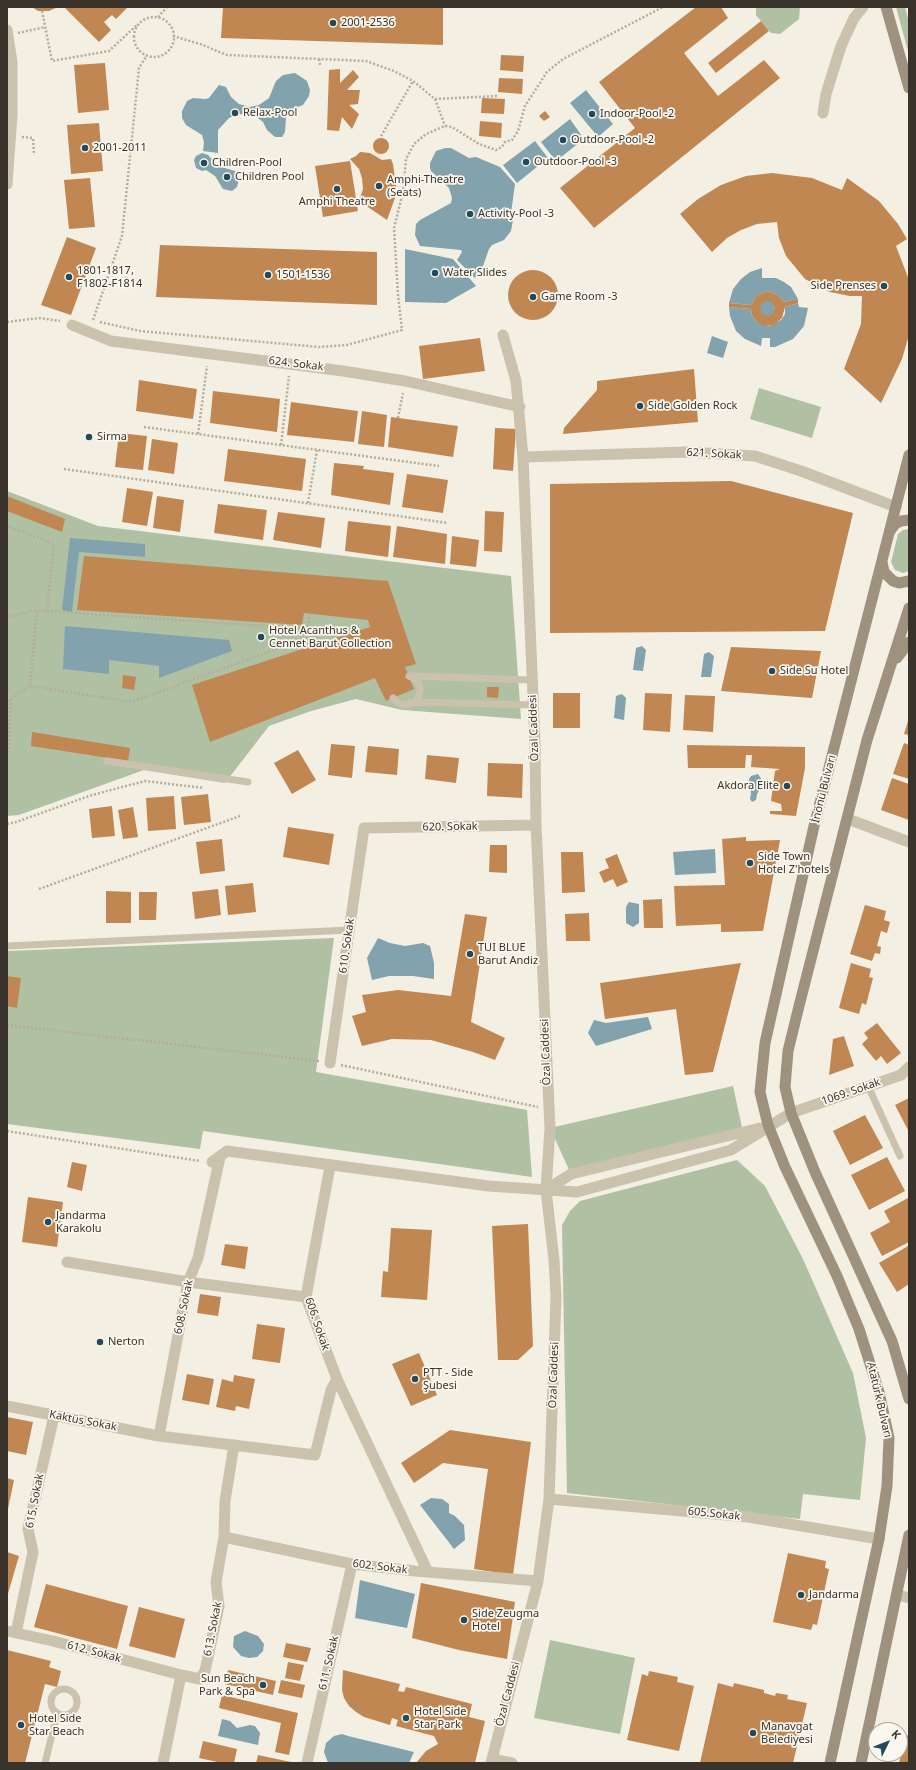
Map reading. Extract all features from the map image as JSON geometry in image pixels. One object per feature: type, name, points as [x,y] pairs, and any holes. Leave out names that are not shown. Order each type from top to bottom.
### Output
[{"type":"main road","points":[[886,7],[909,88]]},
{"type":"main road","name":"İnönü Bulvarı","points":[[768,1125],[760,1092],[765,1043],[814,826],[909,455]]},
{"type":"main road","points":[[896,507],[909,516]]},
{"type":"main road","points":[[889,534],[895,524],[901,520],[909,520]]},
{"type":"main road","points":[[882,560],[884,572],[893,581],[906,583]]},
{"type":"main road","points":[[909,608],[867,740],[788,1051],[784,1087],[791,1113],[892,1341],[909,1399]]},
{"type":"main road","points":[[892,665],[909,642]]},
{"type":"main road","name":"Atatürk Bulvarı","points":[[768,1125],[859,1329],[879,1392],[889,1438],[887,1486],[879,1539],[830,1763]]},
{"type":"main road","points":[[861,1763],[898,1595],[909,1535]]},
{"type":"street","points":[[823,114],[826,94],[841,46],[854,18],[863,7]]},
{"type":"street","points":[[7,32],[12,62],[11,136],[7,184]]},
{"type":"street","name":"624. Sokak","points":[[72,325],[111,341],[290,363],[405,381],[520,407]]},
{"type":"street","name":"Özal Caddesi","points":[[491,1761],[538,1581],[549,1499],[556,1296],[554,1260],[546,1190],[550,1128],[536,825],[533,705],[523,457],[520,407],[516,381],[503,335]]},
{"type":"street","name":"621. Sokak","points":[[523,457],[688,452],[755,456],[802,471],[896,507]]},
{"type":"street","points":[[848,819],[909,842]]},
{"type":"street","name":"620. Sokak","points":[[364,828],[536,825]]},
{"type":"street","name":"610. Sokak","points":[[330,1063],[364,828]]},
{"type":"street","name":"1069. Sokak","points":[[768,1125],[791,1113],[902,1075],[909,1067]]},
{"type":"street","points":[[546,1190],[571,1174],[768,1125]]},
{"type":"street","points":[[216,1160],[227,1151],[330,1166],[489,1186],[577,1192],[731,1150],[768,1125]]},
{"type":"street","name":"608. Sokak","points":[[159,1436],[188,1282],[198,1258],[216,1160]]},
{"type":"street","name":"606. Sokak","points":[[330,1166],[306,1297],[337,1378],[428,1572]]},
{"type":"street","points":[[67,1262],[188,1282],[306,1297]]},
{"type":"street","name":"Kaktüs Sokak","points":[[7,1406],[159,1436],[315,1455],[331,1390],[337,1378]]},
{"type":"street","name":"615. Sokak","points":[[12,1632],[33,1552],[28,1529],[54,1416]]},
{"type":"street","name":"613. Sokak","points":[[181,1675],[200,1679],[204,1671],[219,1606],[216,1582],[224,1537],[224,1501],[234,1445]]},
{"type":"street","name":"605.Sokak","points":[[549,1499],[748,1518],[879,1539]]},
{"type":"street","name":"602. Sokak","points":[[224,1537],[352,1564],[538,1581]]},
{"type":"street","name":"611. Sokak","points":[[307,1763],[352,1564]]},
{"type":"street","points":[[898,1595],[909,1598]]},
{"type":"street","name":"612. Sokak","points":[[12,1632],[181,1675]]},
{"type":"street","points":[[163,1763],[181,1675]]},
{"type":"street","points":[[491,1761],[512,1763]]},
{"type":"lane","points":[[415,702],[420,690],[415,679],[409,676],[532,680]]},
{"type":"lane","points":[[393,698],[398,703],[404,705],[415,702],[533,705]]},
{"type":"lane","points":[[107,761],[248,782]]},
{"type":"lane","points":[[7,946],[350,930]]},
{"type":"lane","points":[[868,1086],[900,1156]]},
{"type":"lane","points":[[45,1763],[57,1714]]},
{"type":"path","points":[[158,17],[168,7]]},
{"type":"path","points":[[147,55],[139,68],[122,236],[92,320],[140,331],[319,347],[347,345],[402,330],[398,295],[394,228],[403,192],[406,159],[414,144],[422,137],[445,126],[452,127],[479,144],[496,150],[502,147],[505,142],[512,140],[518,131],[525,106],[547,72],[563,59],[663,7]]},
{"type":"path","points":[[42,11],[52,61],[109,51],[138,25],[147,18],[158,17],[168,23],[172,28],[172,45],[164,54],[152,56],[141,52],[135,42],[135,30],[138,25]]},
{"type":"path","points":[[7,32],[45,27]]},
{"type":"path","points":[[173,36],[200,44],[227,55],[366,61],[394,71],[413,81],[435,99],[445,126]]},
{"type":"path","points":[[319,59],[320,65]]},
{"type":"path","points":[[381,136],[413,81]]},
{"type":"path","points":[[435,99],[497,96]]},
{"type":"path","points":[[11,136],[33,138],[34,155]]},
{"type":"path","points":[[7,322],[50,318],[72,325]]},
{"type":"path","points":[[198,434],[208,353]]},
{"type":"path","points":[[281,445],[290,363]]},
{"type":"path","points":[[398,418],[405,381]]},
{"type":"path","points":[[144,427],[439,466]]},
{"type":"path","points":[[308,503],[317,450]]},
{"type":"path","points":[[64,469],[448,523]]},
{"type":"path","points":[[7,526],[54,544],[47,611]]},
{"type":"path","points":[[30,686],[37,610]]},
{"type":"path","points":[[7,617],[37,610],[308,629]]},
{"type":"path","points":[[309,613],[308,637],[310,646]]},
{"type":"path","points":[[7,701],[30,686],[132,702],[308,637]]},
{"type":"path","points":[[8,753],[12,698]]},
{"type":"path","points":[[7,824],[92,795],[146,780],[206,788]]},
{"type":"path","points":[[39,889],[240,816]]},
{"type":"path","points":[[7,1025],[243,1051],[330,1063],[548,1109]]},
{"type":"path","points":[[7,1131],[216,1160]]},
{"type":"green space","points":[[756,7],[800,7],[799,19],[780,34],[771,33],[756,15]]},
{"type":"green space","points":[[896,7],[905,7],[909,23],[909,55]]},
{"type":"green space","points":[[759,388],[821,407],[812,438],[750,419]]},
{"type":"green space","name":"Hotel Acanthus & Cennet Barut Collection","points":[[7,491],[98,526],[511,576],[521,719],[402,710],[356,699],[311,711],[269,726],[225,783],[144,770],[19,815],[7,816]]},
{"type":"green space","points":[[909,529],[909,571],[903,573],[895,570],[891,562],[898,534],[903,530]]},
{"type":"green space","points":[[334,938],[316,1072],[527,1110],[532,1177],[203,1131],[200,1149],[7,1124],[7,951]]},
{"type":"green space","points":[[733,1086],[743,1132],[571,1174],[550,1128]]},
{"type":"green space","points":[[737,1160],[765,1186],[803,1259],[853,1373],[866,1438],[860,1500],[803,1494],[800,1519],[567,1493],[562,1225],[570,1211],[580,1201]]},
{"type":"green space","points":[[550,1640],[635,1658],[620,1734],[534,1718]]},
{"type":"water","name":"Relax-Pool","points":[[295,73],[307,81],[310,90],[309,96],[303,105],[289,112],[286,118],[285,132],[282,137],[275,137],[267,130],[263,122],[254,115],[238,114],[229,118],[218,130],[218,153],[203,151],[204,142],[202,135],[186,125],[182,118],[182,111],[187,101],[193,98],[209,98],[219,85],[226,87],[231,97],[239,104],[250,107],[259,105],[269,98],[276,81],[283,75]]},
{"type":"water","name":"Indoor-Pool -2","points":[[586,90],[613,124],[598,137],[570,103]]},
{"type":"water","name":"Outdoor-Pool -2","points":[[570,119],[584,139],[556,161],[541,142]]},
{"type":"water","name":"Outdoor-Pool -3","points":[[535,141],[548,158],[517,183],[503,165]]},
{"type":"water","name":"Activity-Pool -3","points":[[451,148],[469,158],[476,157],[500,167],[515,184],[511,213],[513,220],[511,231],[504,240],[492,245],[489,249],[482,269],[475,278],[457,260],[462,252],[461,250],[420,246],[415,235],[416,224],[420,220],[451,203],[452,198],[449,188],[431,171],[430,168],[430,163],[436,151]]},
{"type":"water","points":[[202,153],[208,155],[218,166],[235,171],[239,179],[237,187],[232,191],[223,189],[215,176],[206,170],[202,171],[196,168],[194,160],[196,156]]},
{"type":"water","name":"Water Slides","points":[[405,249],[453,259],[476,286],[446,303],[405,302]]},
{"type":"water","points":[[762,268],[762,278],[776,278],[784,282],[791,287],[798,299],[784,302],[778,295],[768,291],[757,295],[751,305],[729,303],[733,289],[741,279],[750,272]]},
{"type":"water","points":[[767,300],[774,305],[775,308],[770,315],[767,316],[760,311],[759,308],[764,301]]},
{"type":"water","points":[[798,303],[799,307],[808,308],[804,326],[793,339],[775,347],[770,347],[770,338],[762,338],[761,346],[745,339],[736,331],[730,316],[729,307],[751,309],[752,316],[756,321],[769,326],[781,320],[785,314],[785,307]]},
{"type":"water","points":[[712,336],[728,342],[723,358],[707,353]]},
{"type":"water","points":[[70,538],[145,544],[145,557],[79,552],[72,612],[62,610]]},
{"type":"water","points":[[65,626],[229,640],[232,651],[159,678],[159,666],[109,660],[109,674],[63,669]]},
{"type":"water","points":[[642,646],[646,650],[643,671],[633,670],[636,648]]},
{"type":"water","points":[[709,652],[714,656],[711,677],[701,677],[704,654]]},
{"type":"water","points":[[622,694],[626,698],[624,720],[614,718],[616,696]]},
{"type":"water","points":[[758,774],[764,783],[757,794],[756,800],[752,802],[750,799],[751,794],[749,779],[751,776]]},
{"type":"water","points":[[715,849],[716,873],[675,875],[673,852]]},
{"type":"water","points":[[629,902],[639,904],[639,923],[633,927],[626,923],[626,907]]},
{"type":"water","points":[[378,938],[390,943],[405,946],[423,943],[430,946],[434,963],[434,979],[413,976],[389,976],[372,980],[367,958]]},
{"type":"water","points":[[648,1017],[652,1029],[596,1046],[588,1033],[594,1020],[606,1023]]},
{"type":"water","points":[[431,1498],[442,1499],[449,1504],[449,1513],[455,1516],[464,1525],[465,1540],[454,1549],[420,1505]]},
{"type":"water","points":[[360,1580],[415,1594],[407,1628],[355,1618]]},
{"type":"water","points":[[245,1631],[258,1636],[264,1644],[263,1651],[257,1657],[249,1658],[241,1656],[233,1647],[234,1636]]},
{"type":"water","points":[[222,1719],[230,1721],[237,1728],[250,1725],[255,1726],[260,1733],[258,1745],[218,1736]]},
{"type":"water","points":[[342,1734],[414,1752],[409,1763],[328,1763],[324,1752],[326,1743],[334,1736]]},
{"type":"building","points":[[32,7],[58,7],[49,11],[38,11]]},
{"type":"building","points":[[64,7],[128,7],[116,19],[112,15],[104,22],[111,30],[99,42]]},
{"type":"building","name":"2001-2536","points":[[223,7],[443,7],[443,45],[221,38]]},
{"type":"building","points":[[696,7],[721,7],[728,18],[684,53],[718,96],[764,60],[780,78],[594,228],[560,188],[635,128],[599,82]]},
{"type":"building","points":[[761,21],[769,31],[716,73],[708,63]]},
{"type":"building","points":[[501,55],[524,56],[523,72],[500,70]]},
{"type":"building","points":[[105,63],[109,110],[78,113],[74,65]]},
{"type":"building","points":[[340,69],[340,83],[353,70],[359,77],[347,90],[360,90],[358,104],[349,105],[359,114],[352,129],[342,117],[339,131],[327,130],[329,70]]},
{"type":"building","points":[[499,78],[523,79],[522,94],[498,92]]},
{"type":"building","points":[[482,98],[505,99],[504,114],[481,113]]},
{"type":"building","points":[[545,111],[550,117],[544,121],[539,116]]},
{"type":"building","points":[[480,121],[502,123],[501,138],[479,136]]},
{"type":"building","name":"2001-2011","points":[[99,123],[103,171],[71,174],[67,125]]},
{"type":"building","points":[[381,138],[387,140],[389,146],[387,152],[381,154],[375,152],[373,146],[375,140]]},
{"type":"building","name":"Amphi-Theatre (Seats)","points":[[360,152],[370,153],[382,160],[391,159],[393,164],[396,186],[395,198],[387,220],[359,201],[363,189],[362,178],[359,169],[350,159]]},
{"type":"building","name":"Amphi Theatre","points":[[350,161],[358,211],[323,217],[315,166]]},
{"type":"building","name":"Side Prenses","points":[[772,173],[812,178],[842,190],[847,178],[879,201],[898,224],[907,239],[896,246],[909,280],[909,335],[902,359],[881,403],[844,369],[861,324],[862,296],[850,296],[830,292],[805,279],[786,256],[779,238],[777,222],[757,224],[741,230],[727,238],[712,252],[680,214],[698,199],[721,185],[746,176]]},
{"type":"building","points":[[90,178],[95,227],[69,229],[64,180]]},
{"type":"building","name":"1801-1817, F1802-F1814","points":[[67,237],[96,248],[71,315],[41,305]]},
{"type":"building","name":"1501-1536","points":[[160,245],[377,252],[377,305],[156,297]]},
{"type":"building","name":"Game Room -3","points":[[533,270],[542,272],[551,277],[556,286],[558,295],[556,304],[551,313],[542,318],[533,320],[524,318],[515,313],[510,304],[508,295],[510,286],[515,277],[524,272]]},
{"type":"building","points":[[768,291],[778,295],[784,302],[798,299],[798,303],[785,307],[782,318],[774,325],[765,326],[757,322],[752,316],[751,309],[729,307],[729,303],[751,305],[757,295]],"holes":[[[766,301],[772,302],[775,308],[773,313],[768,316],[762,314],[760,309],[761,304]]]},
{"type":"building","points":[[480,338],[485,371],[423,379],[419,346]]},
{"type":"building","name":"Side Golden Rock","points":[[694,369],[698,422],[563,434],[564,428],[597,390],[597,381]]},
{"type":"building","points":[[139,380],[197,389],[193,419],[136,411]]},
{"type":"building","points":[[213,391],[280,399],[277,432],[210,423]]},
{"type":"building","points":[[291,402],[358,411],[354,442],[287,435]]},
{"type":"building","points":[[362,411],[387,415],[384,447],[358,444]]},
{"type":"building","points":[[391,417],[458,426],[453,457],[388,447]]},
{"type":"building","points":[[495,428],[516,429],[513,471],[493,469]]},
{"type":"building","points":[[119,433],[147,436],[143,470],[115,467]]},
{"type":"building","points":[[152,439],[178,443],[174,474],[148,470]]},
{"type":"building","points":[[228,449],[306,459],[302,491],[224,481]]},
{"type":"building","points":[[334,463],[364,466],[363,469],[394,473],[390,505],[331,495]]},
{"type":"building","points":[[407,474],[448,480],[443,513],[402,507]]},
{"type":"building","points":[[731,481],[853,513],[825,631],[550,633],[550,484]]},
{"type":"building","points":[[127,488],[153,492],[147,526],[122,522]]},
{"type":"building","points":[[7,496],[65,519],[62,532],[7,511]]},
{"type":"building","points":[[157,496],[184,500],[180,532],[153,528]]},
{"type":"building","points":[[218,504],[267,510],[263,540],[214,533]]},
{"type":"building","points":[[485,511],[504,512],[502,552],[484,551]]},
{"type":"building","points":[[278,512],[325,518],[321,548],[273,540]]},
{"type":"building","points":[[348,521],[391,526],[388,557],[345,551]]},
{"type":"building","points":[[397,526],[447,534],[445,564],[393,557]]},
{"type":"building","points":[[452,536],[479,540],[476,567],[450,564]]},
{"type":"building","points":[[84,556],[388,581],[416,664],[405,667],[414,689],[386,701],[375,678],[210,742],[192,685],[370,627],[368,620],[304,613],[302,625],[77,610]]},
{"type":"building","name":"Side Su Hotel","points":[[731,647],[821,651],[812,698],[721,691]]},
{"type":"building","points":[[123,675],[136,677],[134,690],[122,688]]},
{"type":"building","points":[[487,687],[499,687],[498,698],[487,697]]},
{"type":"building","points":[[553,693],[580,693],[580,728],[553,728]]},
{"type":"building","points":[[645,693],[672,694],[670,732],[643,730]]},
{"type":"building","points":[[685,695],[715,696],[713,732],[683,730]]},
{"type":"building","points":[[909,718],[909,735],[904,734]]},
{"type":"building","points":[[32,732],[130,748],[128,761],[31,746]]},
{"type":"building","points":[[904,743],[909,745],[909,779],[893,774]]},
{"type":"building","points":[[331,744],[355,746],[352,778],[328,775]]},
{"type":"building","name":"Akdora Elite","points":[[687,745],[805,747],[805,768],[796,816],[770,814],[770,811],[782,811],[781,804],[771,801],[775,771],[780,769],[751,767],[752,755],[746,755],[745,768],[688,768]]},
{"type":"building","points":[[368,746],[399,749],[397,775],[365,772]]},
{"type":"building","points":[[298,750],[316,780],[292,794],[274,763]]},
{"type":"building","points":[[427,755],[459,758],[456,783],[425,779]]},
{"type":"building","points":[[488,763],[523,764],[522,798],[487,796]]},
{"type":"building","points":[[892,778],[909,784],[909,820],[881,810]]},
{"type":"building","points":[[208,794],[211,822],[184,825],[181,797]]},
{"type":"building","points":[[174,796],[176,829],[148,831],[146,798]]},
{"type":"building","points":[[112,806],[115,836],[92,838],[89,809]]},
{"type":"building","points":[[133,807],[138,837],[123,839],[118,810]]},
{"type":"building","points":[[288,827],[334,834],[329,865],[283,857]]},
{"type":"building","name":"Side Town Hotel Z'hotels","points":[[746,837],[746,841],[780,840],[763,931],[721,932],[721,924],[676,926],[674,886],[725,885],[722,839]]},
{"type":"building","points":[[222,839],[225,871],[200,874],[196,842]]},
{"type":"building","points":[[490,845],[507,845],[507,873],[489,872]]},
{"type":"building","points":[[561,852],[583,852],[585,892],[562,893]]},
{"type":"building","points":[[617,854],[628,882],[617,887],[613,879],[604,883],[599,872],[609,868],[605,859]]},
{"type":"building","points":[[253,883],[256,912],[228,915],[225,886]]},
{"type":"building","points":[[218,889],[221,915],[195,919],[192,892]]},
{"type":"building","points":[[106,891],[131,892],[131,923],[106,923]]},
{"type":"building","points":[[139,892],[157,892],[156,920],[139,920]]},
{"type":"building","points":[[662,899],[663,928],[644,928],[643,900]]},
{"type":"building","points":[[865,905],[886,911],[884,920],[890,922],[887,933],[881,931],[877,946],[881,947],[880,954],[875,953],[872,961],[850,954]]},
{"type":"building","points":[[589,913],[590,941],[566,941],[565,914]]},
{"type":"building","name":"TUI BLUE Barut Andiz","points":[[465,914],[487,917],[471,1022],[505,1038],[495,1060],[431,1040],[392,1039],[362,1046],[352,1016],[366,1012],[362,995],[398,990],[451,996]]},
{"type":"building","points":[[741,963],[713,1072],[685,1075],[676,1009],[605,1019],[600,983]]},
{"type":"building","points":[[851,963],[871,969],[869,977],[873,978],[866,1005],[862,1003],[859,1014],[839,1008]]},
{"type":"building","points":[[7,976],[21,978],[17,1008],[7,1006]]},
{"type":"building","points":[[877,1023],[901,1053],[887,1064],[881,1056],[876,1061],[862,1044],[868,1038],[864,1033]]},
{"type":"building","points":[[844,1036],[854,1066],[829,1075],[833,1039]]},
{"type":"building","points":[[909,1098],[909,1132],[895,1105]]},
{"type":"building","points":[[865,1115],[883,1148],[850,1165],[833,1131]]},
{"type":"building","points":[[887,1157],[905,1191],[869,1210],[851,1175]]},
{"type":"building","points":[[72,1162],[87,1165],[82,1191],[67,1187]]},
{"type":"building","points":[[28,1197],[63,1202],[57,1247],[22,1242]]},
{"type":"building","points":[[908,1198],[909,1242],[882,1256],[870,1233],[890,1222],[884,1211]]},
{"type":"building","points":[[528,1224],[533,1346],[518,1360],[498,1360],[492,1226]]},
{"type":"building","points":[[391,1228],[432,1230],[427,1300],[381,1297],[383,1271],[388,1272]]},
{"type":"building","points":[[225,1244],[248,1247],[245,1269],[221,1265]]},
{"type":"building","points":[[908,1246],[909,1284],[897,1292],[879,1263]]},
{"type":"building","points":[[200,1294],[221,1297],[218,1316],[197,1313]]},
{"type":"building","points":[[257,1324],[285,1328],[280,1363],[252,1359]]},
{"type":"building","name":"PTT - Side Şubesi","points":[[419,1353],[437,1395],[411,1406],[392,1364]]},
{"type":"building","points":[[187,1374],[214,1379],[209,1405],[182,1400]]},
{"type":"building","points":[[234,1375],[255,1379],[249,1409],[236,1406],[235,1411],[216,1407],[222,1379],[233,1382]]},
{"type":"building","points":[[7,1417],[33,1422],[26,1455],[7,1451]]},
{"type":"building","points":[[450,1430],[531,1442],[513,1575],[474,1569],[488,1469],[443,1463],[414,1483],[401,1463]]},
{"type":"building","points":[[7,1478],[14,1480],[8,1509],[7,1509]]},
{"type":"building","points":[[7,1552],[19,1556],[7,1597]]},
{"type":"building","name":"Jandarma","points":[[788,1553],[826,1561],[825,1568],[829,1569],[817,1625],[813,1624],[811,1630],[773,1622]]},
{"type":"building","name":"Side Zeugma Hotel","points":[[421,1583],[515,1602],[507,1659],[459,1650],[412,1638]]},
{"type":"building","points":[[46,1584],[128,1606],[117,1649],[34,1627]]},
{"type":"building","points":[[139,1607],[185,1619],[175,1658],[129,1646]]},
{"type":"building","points":[[286,1643],[311,1648],[307,1662],[283,1657]]},
{"type":"building","name":"Hotel Side Star Beach","points":[[7,1650],[51,1661],[49,1667],[61,1671],[57,1687],[45,1684],[25,1763],[7,1763]]},
{"type":"building","points":[[288,1662],[304,1665],[300,1681],[285,1678]]},
{"type":"building","points":[[228,1670],[276,1681],[273,1695],[225,1684]]},
{"type":"building","points":[[343,1670],[400,1684],[398,1691],[404,1692],[406,1687],[472,1704],[469,1717],[485,1721],[475,1763],[416,1763],[426,1751],[438,1744],[434,1736],[396,1726],[398,1720],[392,1718],[390,1725],[364,1717],[356,1712],[349,1706],[344,1698],[342,1690]]},
{"type":"building","points":[[649,1671],[678,1677],[677,1682],[694,1686],[679,1751],[627,1740],[642,1674],[648,1676]]},
{"type":"building","points":[[281,1680],[305,1685],[302,1698],[278,1693]]},
{"type":"building","name":"Manavgat Belediyesi","points":[[718,1683],[733,1687],[734,1683],[764,1690],[764,1693],[775,1696],[776,1693],[788,1695],[787,1699],[807,1703],[793,1763],[700,1763]]},
{"type":"building","points":[[222,1695],[298,1713],[289,1755],[275,1752],[281,1723],[219,1708]]},
{"type":"building","points":[[909,1736],[909,1763],[899,1763],[908,1762]]},
{"type":"building","points":[[203,1741],[237,1749],[234,1763],[222,1763],[199,1758]]},
{"type":"building","points":[[258,1755],[291,1762],[291,1763],[256,1763]]},
{"type":"place","name":"2001-2536","points":[[333,23]]},
{"type":"place","name":"Relax-Pool","points":[[235,113]]},
{"type":"place","name":"Indoor-Pool -2","points":[[592,114]]},
{"type":"place","name":"Outdoor-Pool -2","points":[[563,140]]},
{"type":"place","name":"2001-2011","points":[[85,148]]},
{"type":"place","name":"Outdoor-Pool -3","points":[[526,162]]},
{"type":"place","name":"Children-Pool","points":[[204,163]]},
{"type":"place","name":"Children Pool","points":[[227,177]]},
{"type":"place","name":"Amphi-Theatre (Seats)","points":[[379,186]]},
{"type":"place","name":"Amphi Theatre","points":[[337,189]]},
{"type":"place","name":"Activity-Pool -3","points":[[470,214]]},
{"type":"place","name":"Water Slides","points":[[435,273]]},
{"type":"place","name":"1501-1536","points":[[268,275]]},
{"type":"place","name":"1801-1817, F1802-F1814","points":[[69,277]]},
{"type":"place","name":"Side Prenses","points":[[884,286]]},
{"type":"place","name":"Game Room -3","points":[[533,297]]},
{"type":"place","name":"Side Golden Rock","points":[[640,406]]},
{"type":"place","name":"Sirma","points":[[89,437]]},
{"type":"place","name":"Hotel Acanthus & Cennet Barut Collection","points":[[261,637]]},
{"type":"place","name":"Side Su Hotel","points":[[772,671]]},
{"type":"place","name":"Akdora Elite","points":[[787,786]]},
{"type":"place","name":"Side Town Hotel Z'hotels","points":[[750,863]]},
{"type":"place","name":"TUI BLUE Barut Andiz","points":[[470,954]]},
{"type":"place","name":"Jandarma Karakolu","points":[[48,1222]]},
{"type":"place","name":"Nerton","points":[[100,1342]]},
{"type":"place","name":"PTT - Side Şubesi","points":[[415,1379]]},
{"type":"place","name":"Jandarma","points":[[801,1595]]},
{"type":"place","name":"Side Zeugma Hotel","points":[[464,1620]]},
{"type":"place","name":"Sun Beach Park & Spa","points":[[263,1685]]},
{"type":"place","name":"Hotel Side Star Park","points":[[406,1718]]},
{"type":"place","name":"Hotel Side Star Beach","points":[[21,1725]]},
{"type":"place","name":"Manavgat Belediyesi","points":[[753,1733]]}]
